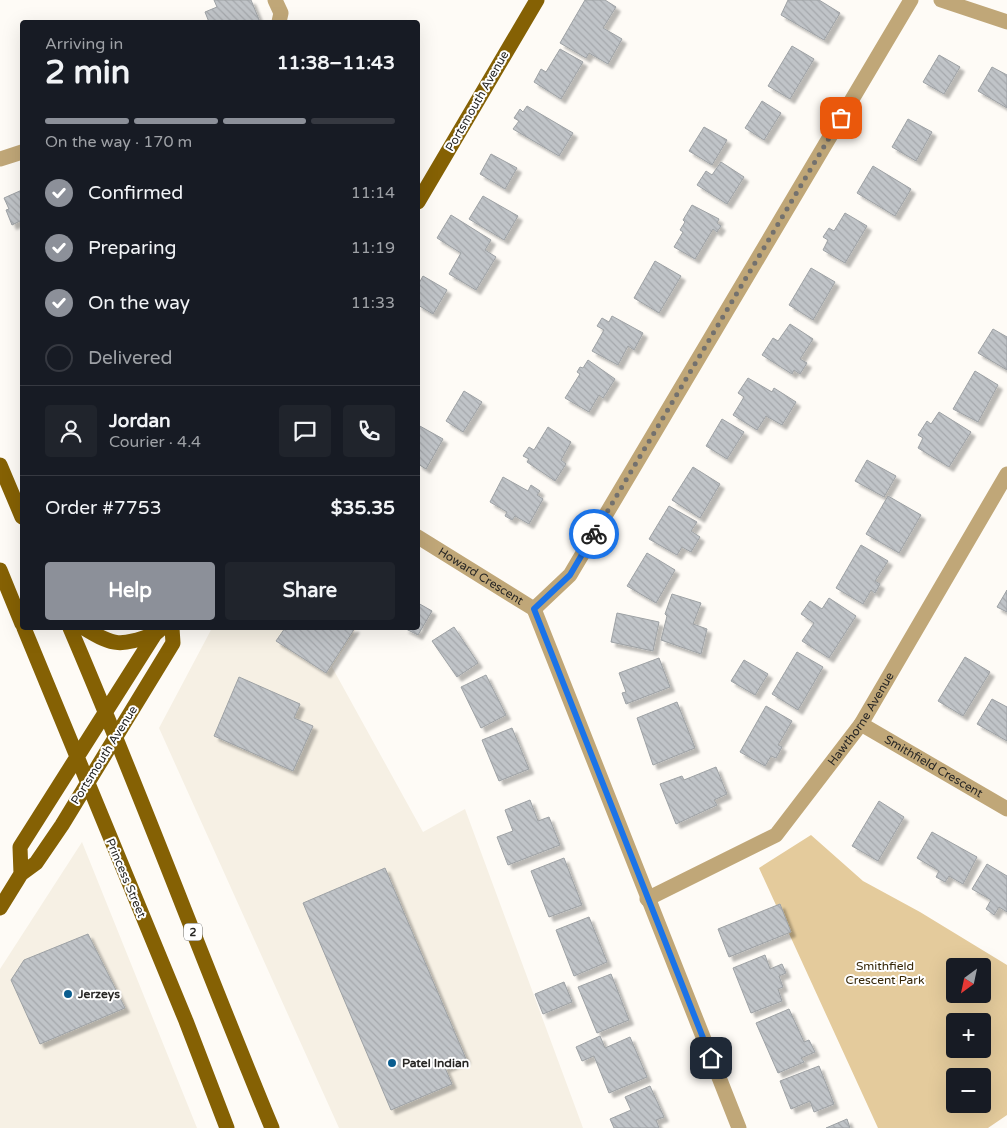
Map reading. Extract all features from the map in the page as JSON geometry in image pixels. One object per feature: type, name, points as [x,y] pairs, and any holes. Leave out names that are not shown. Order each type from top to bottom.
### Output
[{"type":"main road","name":"Portsmouth Avenue","points":[[420,199],[537,0]]},
{"type":"main road","points":[[0,465],[20,512]]},
{"type":"main road","points":[[0,570],[20,619]]},
{"type":"main road","name":"Princess Street","points":[[25,630],[186,1021],[227,1128]]},
{"type":"main road","name":"2","points":[[71,630],[116,736],[213,986],[272,1128]]},
{"type":"main road","points":[[87,630],[108,642],[128,643],[159,631]]},
{"type":"main road","name":"Portsmouth Avenue","points":[[0,908],[21,874],[36,863],[116,736],[173,643],[172,630]]},
{"type":"main road","name":"Portsmouth Avenue","points":[[21,874],[20,846],[159,631]]},
{"type":"street","points":[[275,0],[281,13],[279,20]]},
{"type":"street","points":[[534,609],[570,575],[911,0]]},
{"type":"street","points":[[941,0],[1007,22]]},
{"type":"street","points":[[0,159],[20,153]]},
{"type":"street","name":"Hawthorne Avenue","points":[[648,899],[776,835],[861,724],[1007,474]]},
{"type":"street","name":"Howard Crescent","points":[[420,538],[534,609],[648,899]]},
{"type":"street","name":"Smithfield Crescent","points":[[861,724],[1007,809]]},
{"type":"street","points":[[648,899],[739,1128]]},
{"type":"shaded area","points":[[211,630],[356,630],[332,667],[423,832],[465,809],[583,1128],[339,1128],[159,728]]},
{"type":"shaded area","points":[[82,842],[197,1128],[0,1128],[0,969]]},
{"type":"green space","name":"Smithfield Crescent Park","points":[[811,835],[863,881],[920,912],[1007,965],[1007,1115],[988,1128],[878,1128],[759,868]]},
{"type":"building","points":[[214,0],[251,0],[259,20],[208,20],[205,12],[217,7]]},
{"type":"building","points":[[585,0],[605,0],[616,7],[603,28],[622,39],[608,64],[589,53],[586,58],[560,43]]},
{"type":"building","points":[[788,0],[819,0],[840,13],[824,40],[781,15]]},
{"type":"building","points":[[792,46],[814,59],[790,99],[768,86]]},
{"type":"building","points":[[560,49],[583,62],[561,99],[534,82],[541,69],[546,72]]},
{"type":"building","points":[[939,55],[960,67],[944,94],[923,82]]},
{"type":"building","points":[[992,67],[1007,75],[1007,108],[978,91]]},
{"type":"building","points":[[762,101],[781,113],[764,140],[745,128]]},
{"type":"building","points":[[527,106],[573,133],[559,156],[513,129],[519,121],[514,118],[520,109],[523,112]]},
{"type":"building","points":[[908,119],[932,132],[916,161],[892,147]]},
{"type":"building","points":[[704,127],[727,140],[712,165],[689,151]]},
{"type":"building","points":[[491,154],[517,168],[505,189],[480,174]]},
{"type":"building","points":[[721,162],[744,177],[727,204],[697,185],[706,171],[712,175]]},
{"type":"building","points":[[873,166],[911,189],[895,216],[857,193]]},
{"type":"building","points":[[20,191],[20,221],[12,225],[6,210],[9,209],[4,198]]},
{"type":"building","points":[[483,196],[518,216],[504,240],[469,219]]},
{"type":"building","points":[[692,205],[719,219],[717,223],[721,226],[717,232],[713,229],[695,259],[674,247],[683,232],[680,230],[685,222],[683,220]]},
{"type":"building","points":[[845,213],[867,226],[845,263],[823,250],[828,240],[823,237],[829,228],[834,231]]},
{"type":"building","points":[[451,215],[491,240],[485,250],[496,257],[476,290],[449,274],[461,253],[437,238]]},
{"type":"building","points":[[655,261],[681,276],[659,313],[634,298]]},
{"type":"building","points":[[811,268],[835,282],[813,320],[789,305]]},
{"type":"building","points":[[423,276],[447,290],[433,314],[420,306],[420,281]]},
{"type":"building","points":[[612,316],[643,333],[634,350],[628,346],[618,365],[592,351],[604,330],[597,326],[602,318],[609,322]]},
{"type":"building","points":[[790,324],[813,339],[800,359],[807,363],[800,374],[794,370],[792,374],[762,355],[773,338],[778,341]]},
{"type":"building","points":[[993,329],[1007,337],[1007,370],[978,353]]},
{"type":"building","points":[[588,360],[615,379],[603,398],[599,395],[589,412],[565,398],[580,374],[577,372],[580,367],[583,368]]},
{"type":"building","points":[[975,371],[998,385],[978,422],[953,409]]},
{"type":"building","points":[[748,378],[772,392],[774,388],[796,402],[782,425],[766,416],[757,430],[733,415],[744,397],[738,393]]},
{"type":"building","points":[[464,391],[482,402],[463,432],[446,421]]},
{"type":"building","points":[[939,412],[971,432],[949,467],[918,448],[923,438],[918,435],[927,421],[931,424]]},
{"type":"building","points":[[722,419],[744,432],[727,459],[706,446]]},
{"type":"building","points":[[420,426],[443,439],[426,469],[420,465]]},
{"type":"building","points":[[548,427],[571,442],[561,460],[566,464],[555,481],[527,462],[529,459],[523,456],[529,447],[534,450]]},
{"type":"building","points":[[867,460],[896,476],[884,497],[855,481]]},
{"type":"building","points":[[693,467],[720,484],[700,518],[672,500]]},
{"type":"building","points":[[503,477],[528,491],[531,485],[540,491],[537,495],[543,499],[529,524],[515,516],[512,520],[505,516],[507,512],[490,502]]},
{"type":"building","points":[[888,496],[921,515],[899,553],[866,534]]},
{"type":"building","points":[[669,506],[697,522],[691,531],[700,537],[691,552],[682,547],[677,555],[649,539]]},
{"type":"building","points":[[861,545],[888,561],[875,581],[880,584],[875,593],[871,590],[863,604],[836,588]]},
{"type":"building","points":[[647,553],[675,570],[656,603],[627,586]]},
{"type":"building","points":[[1007,590],[1007,612],[997,607]]},
{"type":"building","points":[[672,594],[701,603],[693,624],[707,629],[701,654],[661,640],[667,616],[665,614]]},
{"type":"building","points":[[829,598],[856,616],[829,658],[802,641],[814,623],[801,614],[810,601],[822,609]]},
{"type":"building","points":[[420,604],[432,611],[418,635],[408,630],[420,630]]},
{"type":"building","points":[[617,613],[659,622],[653,651],[611,642]]},
{"type":"building","points":[[454,627],[478,663],[457,677],[432,641]]},
{"type":"building","points":[[284,630],[354,630],[326,673],[276,641]]},
{"type":"building","points":[[797,652],[823,667],[798,710],[772,694]]},
{"type":"building","points":[[965,657],[990,672],[963,716],[938,701]]},
{"type":"building","points":[[659,658],[670,687],[626,704],[622,693],[626,692],[619,673]]},
{"type":"building","points":[[744,660],[768,674],[755,695],[731,681]]},
{"type":"building","points":[[486,675],[506,715],[481,728],[461,687]]},
{"type":"building","points":[[239,677],[300,704],[294,718],[313,726],[293,771],[214,736]]},
{"type":"building","points":[[992,699],[1007,707],[1007,741],[977,724]]},
{"type":"building","points":[[677,702],[695,748],[653,765],[637,718]]},
{"type":"building","points":[[766,706],[792,721],[778,745],[782,747],[776,758],[771,756],[765,766],[740,752]]},
{"type":"building","points":[[512,728],[529,769],[499,781],[482,740]]},
{"type":"building","points":[[716,767],[727,794],[714,800],[717,805],[676,824],[660,784],[682,776],[684,780]]},
{"type":"building","points":[[530,800],[538,821],[549,817],[560,845],[508,865],[497,837],[513,831],[505,810]]},
{"type":"building","points":[[879,801],[904,817],[878,861],[852,846]]},
{"type":"building","points":[[932,832],[977,857],[963,884],[949,876],[945,882],[936,877],[939,871],[917,858]]},
{"type":"building","points":[[564,858],[582,905],[549,917],[531,871]]},
{"type":"building","points":[[987,864],[1007,876],[1007,912],[999,907],[994,915],[986,909],[991,900],[972,889]]},
{"type":"building","points":[[385,868],[466,1059],[445,1068],[452,1084],[391,1110],[303,903]]},
{"type":"building","points":[[780,904],[791,932],[729,957],[718,929]]},
{"type":"building","points":[[589,917],[607,962],[574,976],[556,930]]},
{"type":"building","name":"Jerzeys","points":[[88,934],[125,1008],[40,1044],[11,980],[24,960]]},
{"type":"building","points":[[765,955],[770,969],[782,964],[786,973],[779,976],[783,987],[778,989],[782,1001],[751,1013],[733,968]]},
{"type":"building","points":[[611,974],[629,1020],[597,1033],[578,987]]},
{"type":"building","points":[[564,982],[572,1002],[543,1014],[535,994]]},
{"type":"building","points":[[789,1009],[804,1042],[809,1040],[815,1052],[801,1058],[804,1062],[778,1073],[756,1023]]},
{"type":"building","points":[[600,1036],[605,1048],[630,1037],[647,1077],[609,1093],[594,1056],[582,1061],[576,1047]]},
{"type":"building","points":[[819,1066],[834,1104],[814,1112],[810,1101],[791,1109],[780,1081]]},
{"type":"building","points":[[650,1086],[664,1117],[656,1120],[659,1128],[614,1128],[610,1119],[631,1110],[625,1097]]},
{"type":"building","points":[[847,1119],[850,1128],[826,1128]]},
{"type":"way so far","points":[[594,534],[841,118]]},
{"type":"place","name":"Jerzeys","points":[[68,994]]},
{"type":"place","name":"Patel Indian","points":[[392,1063]]},
{"type":"route","points":[[594,534],[570,575],[534,609],[711,1058]]}]
